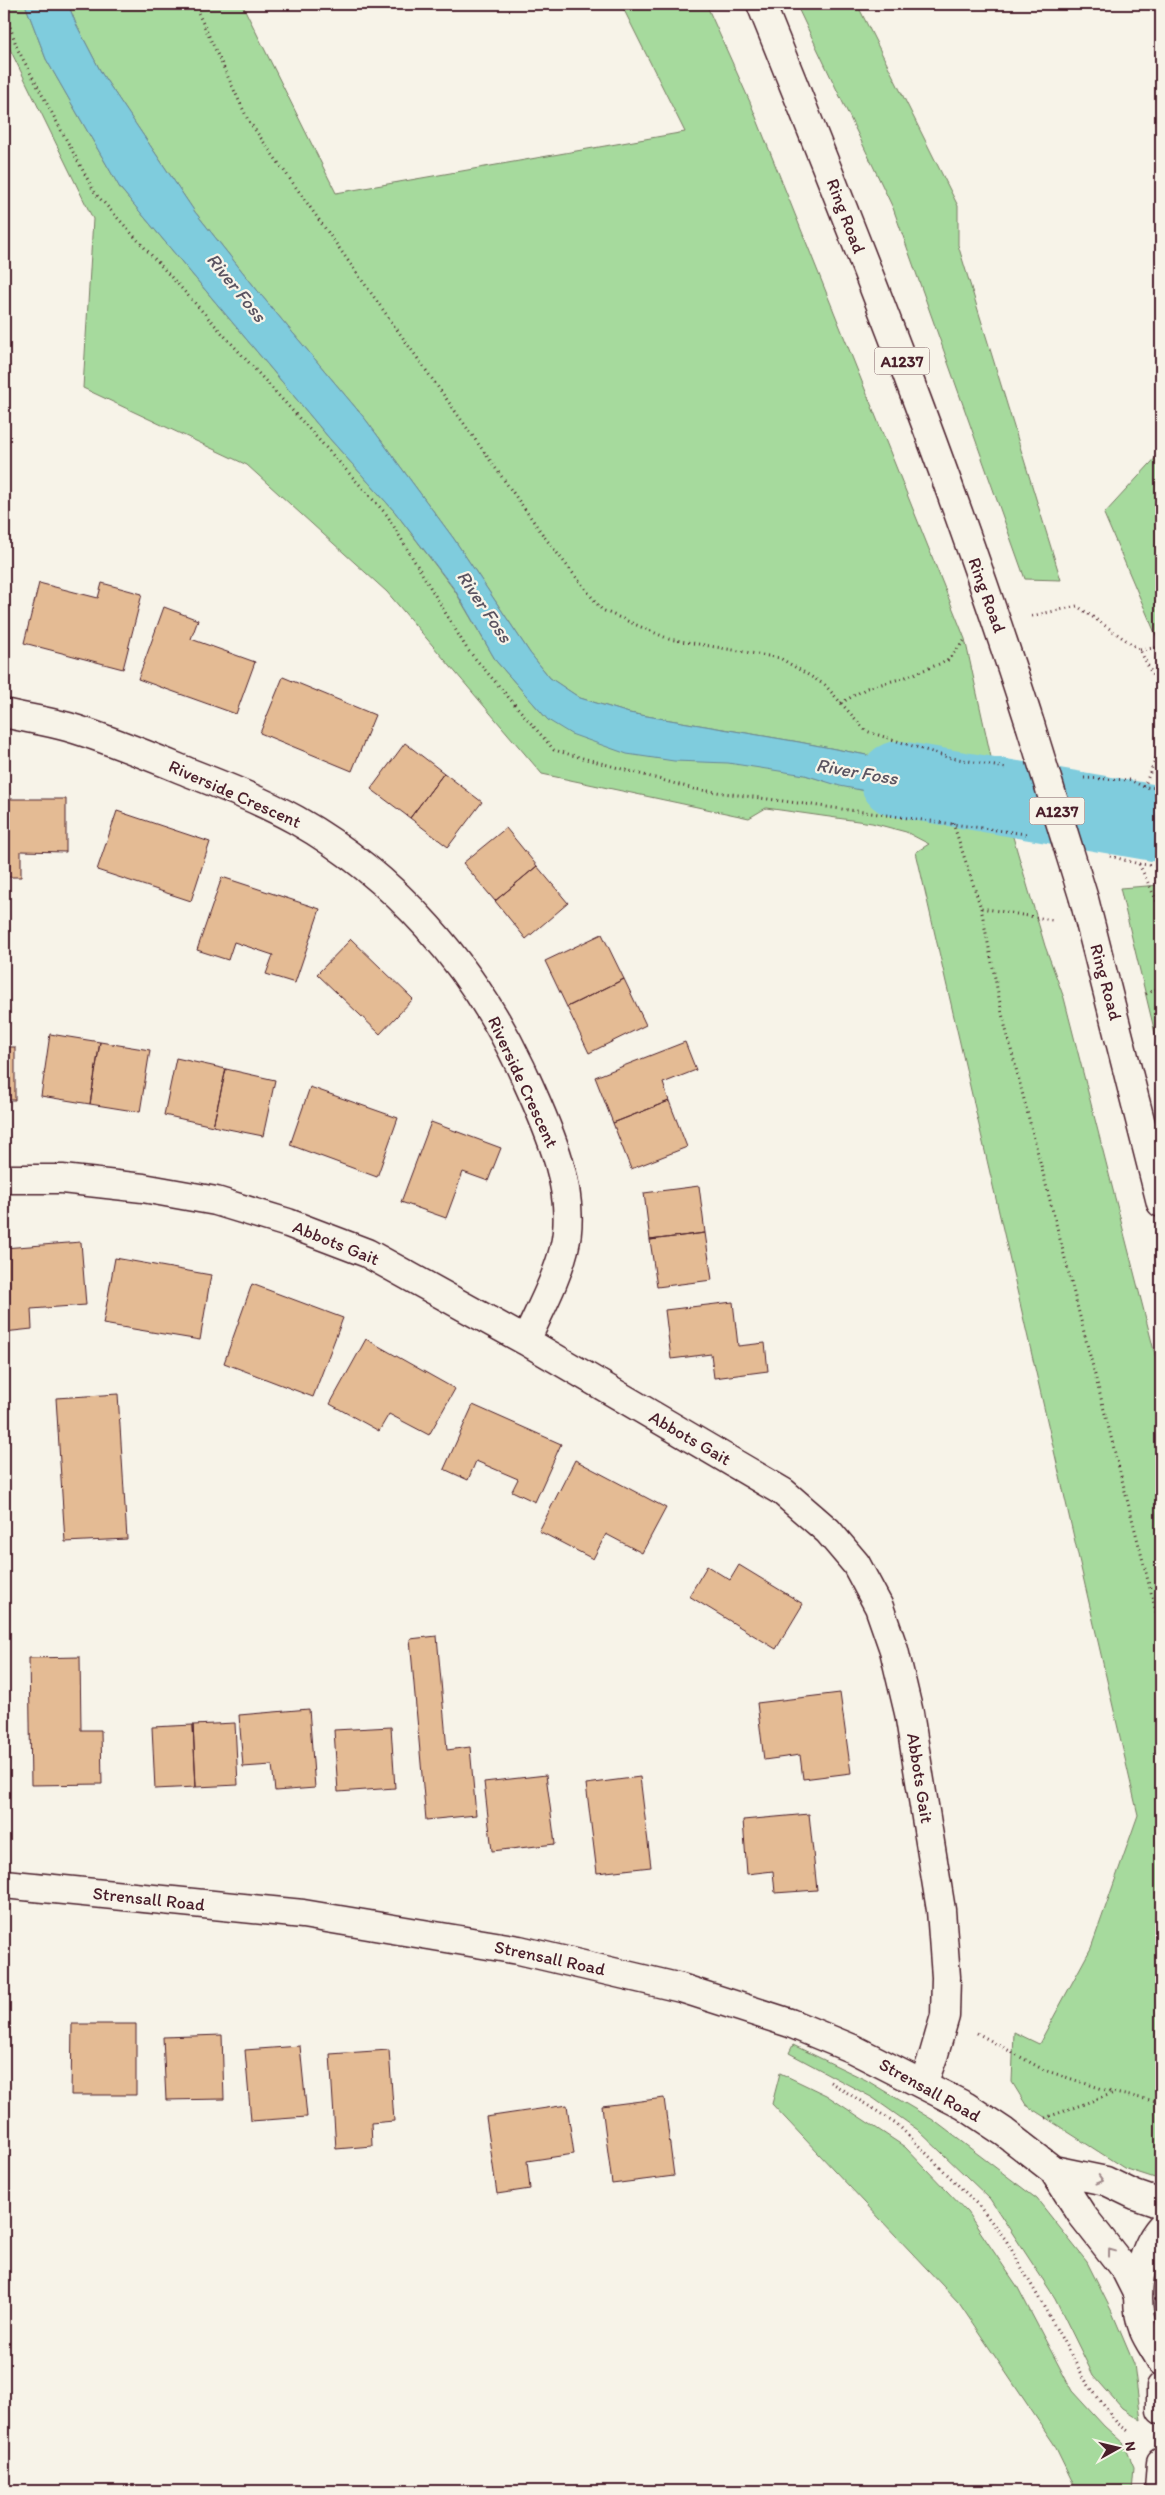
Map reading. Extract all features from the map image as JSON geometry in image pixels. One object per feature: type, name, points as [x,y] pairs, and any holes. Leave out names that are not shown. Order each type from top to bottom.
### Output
[{"type":"main road","name":"Ring Road","points":[[761,4],[907,374],[998,624],[1092,927],[1161,1203]]},
{"type":"main road","name":"Riverside Crescent","points":[[4,713],[69,727],[226,787],[295,819],[336,844],[386,884],[431,930],[476,985],[510,1045],[537,1104],[557,1157],[567,1204],[567,1228],[564,1250],[526,1340]]},
{"type":"main road","name":"Abbots Gait","points":[[4,1179],[62,1179],[143,1188],[216,1201],[288,1223],[367,1253],[526,1340],[783,1492],[828,1531],[856,1564],[879,1607],[894,1650],[909,1713],[941,1910],[946,1977],[945,2016],[923,2084]]},
{"type":"main road","name":"Strensall Road","points":[[4,1884],[303,1914],[519,1950],[680,1988],[790,2023],[853,2049],[964,2106],[1004,2132],[1053,2170],[1082,2215],[1126,2272],[1138,2293]]},
{"type":"main road","name":"Strensall Road","points":[[1053,2170],[1106,2181],[1134,2195],[1161,2204]]},
{"type":"main road","points":[[1161,2228],[1142,2262],[1138,2293],[1144,2330],[1161,2361]]},
{"type":"main road","points":[[1161,2388],[1161,2410]]},
{"type":"main road","points":[[1158,2491],[1161,2462]]},
{"type":"path","points":[[194,4],[248,120],[546,539],[602,610],[669,639],[780,658],[825,685],[866,731],[947,756]]},
{"type":"path","points":[[4,8],[17,48],[95,193],[387,515],[467,649],[554,750],[694,789],[1030,835]]},
{"type":"path","points":[[841,703],[867,688],[903,678],[947,661],[966,639],[998,624],[1077,606],[1140,650],[1159,688],[1161,699]]},
{"type":"path","points":[[1140,650],[1161,647]]},
{"type":"path","points":[[1161,746],[1144,787],[1161,788]]},
{"type":"path","points":[[953,823],[981,908],[1005,1028],[1161,1631]]},
{"type":"path","points":[[1103,854],[1140,864],[1161,866]]},
{"type":"path","points":[[1140,864],[1161,910]]},
{"type":"path","points":[[981,908],[1092,927]]},
{"type":"path","points":[[945,2016],[1044,2070],[1115,2092],[1161,2103]]},
{"type":"path","points":[[828,2080],[896,2123],[979,2206],[1006,2240],[1087,2383],[1117,2424],[1132,2434]]},
{"type":"path","points":[[1004,2132],[1115,2092]]},
{"type":"green space","points":[[4,4],[25,4],[46,59],[120,188],[329,438],[395,512],[455,591],[496,661],[548,720],[805,775],[879,794],[1006,813],[1045,946],[1064,998],[1161,1378],[1161,2180],[1124,2168],[1026,2105],[1012,2082],[1014,2032],[1039,2044],[1091,1948],[1138,1815],[916,852],[929,844],[906,832],[872,823],[766,808],[749,818],[542,774],[387,592],[247,465],[83,388],[93,219],[4,37]]},
{"type":"green space","points":[[68,4],[242,4],[336,193],[685,132],[621,4],[706,4],[750,102],[965,639],[996,780],[799,742],[629,713],[580,698],[550,678],[530,653],[454,539],[366,420],[261,295],[195,212],[102,74],[76,24]]},
{"type":"green space","points":[[796,4],[857,4],[958,206],[958,245],[1061,580],[1025,579],[893,208]]},
{"type":"green space","points":[[1161,452],[1161,647],[1104,514]]},
{"type":"green space","points":[[1161,885],[1161,1058],[1120,888]]},
{"type":"green space","points":[[793,2045],[866,2080],[933,2120],[1037,2199],[1087,2262],[1112,2312],[1134,2364],[1141,2420],[1122,2408],[1093,2375],[1055,2298],[990,2199],[918,2130],[873,2098],[789,2053]]},
{"type":"green space","points":[[780,2073],[826,2095],[905,2147],[967,2212],[1017,2286],[1072,2391],[1104,2426],[1124,2444],[1134,2467],[1132,2491],[1077,2491],[1054,2444],[959,2303],[772,2104]]},
{"type":"water","points":[[25,4],[68,4],[76,24],[102,74],[195,212],[261,295],[366,420],[454,539],[530,653],[550,678],[580,698],[629,713],[799,742],[996,780],[1006,813],[938,805],[840,786],[805,775],[728,763],[674,761],[627,754],[571,734],[548,720],[496,661],[455,590],[395,512],[329,438],[120,188],[46,59]]},
{"type":"building","points":[[39,583],[98,598],[102,583],[142,594],[123,669],[24,643]]},
{"type":"building","points":[[164,607],[198,620],[191,639],[255,662],[236,714],[138,679]]},
{"type":"building","points":[[283,677],[375,715],[352,771],[260,733]]},
{"type":"building","points":[[405,743],[444,773],[410,818],[371,789]]},
{"type":"building","points":[[444,773],[482,802],[448,847],[410,818]]},
{"type":"building","points":[[4,799],[66,799],[66,852],[21,851],[21,877],[4,877]]},
{"type":"building","points":[[117,811],[210,842],[191,901],[97,870]]},
{"type":"building","points":[[506,828],[537,866],[495,901],[463,863]]},
{"type":"building","points":[[537,866],[568,903],[526,939],[495,901]]},
{"type":"building","points":[[222,877],[320,909],[295,983],[266,974],[273,955],[234,942],[228,960],[197,950]]},
{"type":"building","points":[[602,934],[624,979],[567,1007],[545,961]]},
{"type":"building","points":[[351,939],[413,999],[380,1034],[317,974]]},
{"type":"building","points":[[624,979],[646,1025],[589,1053],[567,1007]]},
{"type":"building","points":[[50,1034],[100,1042],[90,1104],[41,1096]]},
{"type":"building","points":[[100,1042],[150,1050],[140,1112],[90,1104]]},
{"type":"building","points":[[685,1042],[696,1070],[663,1083],[669,1101],[613,1123],[595,1077]]},
{"type":"building","points":[[4,1047],[15,1047],[15,1100],[4,1100]]},
{"type":"building","points":[[176,1058],[226,1069],[213,1126],[164,1115]]},
{"type":"building","points":[[226,1069],[275,1080],[263,1136],[213,1126]]},
{"type":"building","points":[[310,1087],[398,1118],[377,1177],[290,1145]]},
{"type":"building","points":[[669,1101],[687,1147],[631,1169],[613,1123]]},
{"type":"building","points":[[431,1122],[501,1148],[488,1181],[463,1172],[446,1218],[401,1202]]},
{"type":"building","points":[[699,1186],[705,1233],[650,1240],[644,1193]]},
{"type":"building","points":[[705,1233],[712,1280],[657,1287],[650,1240]]},
{"type":"building","points":[[81,1242],[86,1305],[31,1309],[32,1329],[4,1332],[4,1248]]},
{"type":"building","points":[[115,1258],[211,1275],[200,1340],[103,1324]]},
{"type":"building","points":[[252,1284],[343,1318],[313,1397],[224,1363]]},
{"type":"building","points":[[733,1302],[738,1346],[765,1343],[768,1371],[714,1378],[711,1354],[671,1359],[665,1310]]},
{"type":"building","points":[[366,1339],[455,1389],[429,1435],[389,1414],[379,1431],[330,1404]]},
{"type":"building","points":[[118,1394],[127,1539],[65,1542],[56,1398]]},
{"type":"building","points":[[473,1405],[561,1444],[535,1502],[512,1491],[518,1479],[476,1461],[468,1480],[444,1469]]},
{"type":"building","points":[[575,1460],[666,1508],[642,1553],[606,1534],[593,1559],[539,1531]]},
{"type":"building","points":[[739,1565],[803,1604],[776,1649],[689,1596],[707,1566],[730,1580]]},
{"type":"building","points":[[437,1636],[447,1750],[470,1747],[476,1815],[426,1820],[410,1639]]},
{"type":"building","points":[[80,1657],[81,1730],[101,1730],[102,1784],[31,1785],[29,1658]]},
{"type":"building","points":[[840,1693],[851,1773],[803,1779],[800,1755],[764,1760],[757,1703]]},
{"type":"building","points":[[309,1709],[315,1788],[275,1791],[272,1765],[243,1767],[239,1715]]},
{"type":"building","points":[[235,1723],[238,1785],[196,1787],[193,1725]]},
{"type":"building","points":[[193,1725],[196,1787],[155,1789],[152,1727]]},
{"type":"building","points":[[391,1727],[395,1788],[338,1792],[334,1730]]},
{"type":"building","points":[[546,1775],[555,1844],[492,1851],[484,1782]]},
{"type":"building","points":[[640,1777],[651,1867],[597,1873],[586,1784]]},
{"type":"building","points":[[809,1814],[817,1890],[775,1893],[773,1871],[747,1874],[743,1820]]},
{"type":"building","points":[[72,2024],[136,2024],[136,2095],[71,2095]]},
{"type":"building","points":[[222,2035],[224,2099],[166,2100],[163,2037]]},
{"type":"building","points":[[300,2046],[307,2117],[251,2121],[245,2050]]},
{"type":"building","points":[[389,2050],[394,2121],[371,2123],[372,2146],[336,2149],[330,2054]]},
{"type":"building","points":[[664,2098],[674,2176],[612,2184],[602,2106]]},
{"type":"building","points":[[567,2105],[574,2154],[527,2161],[530,2189],[497,2194],[486,2117]]},
{"type":"waterway","name":"River Foss","points":[[898,779],[1161,824]]}]
